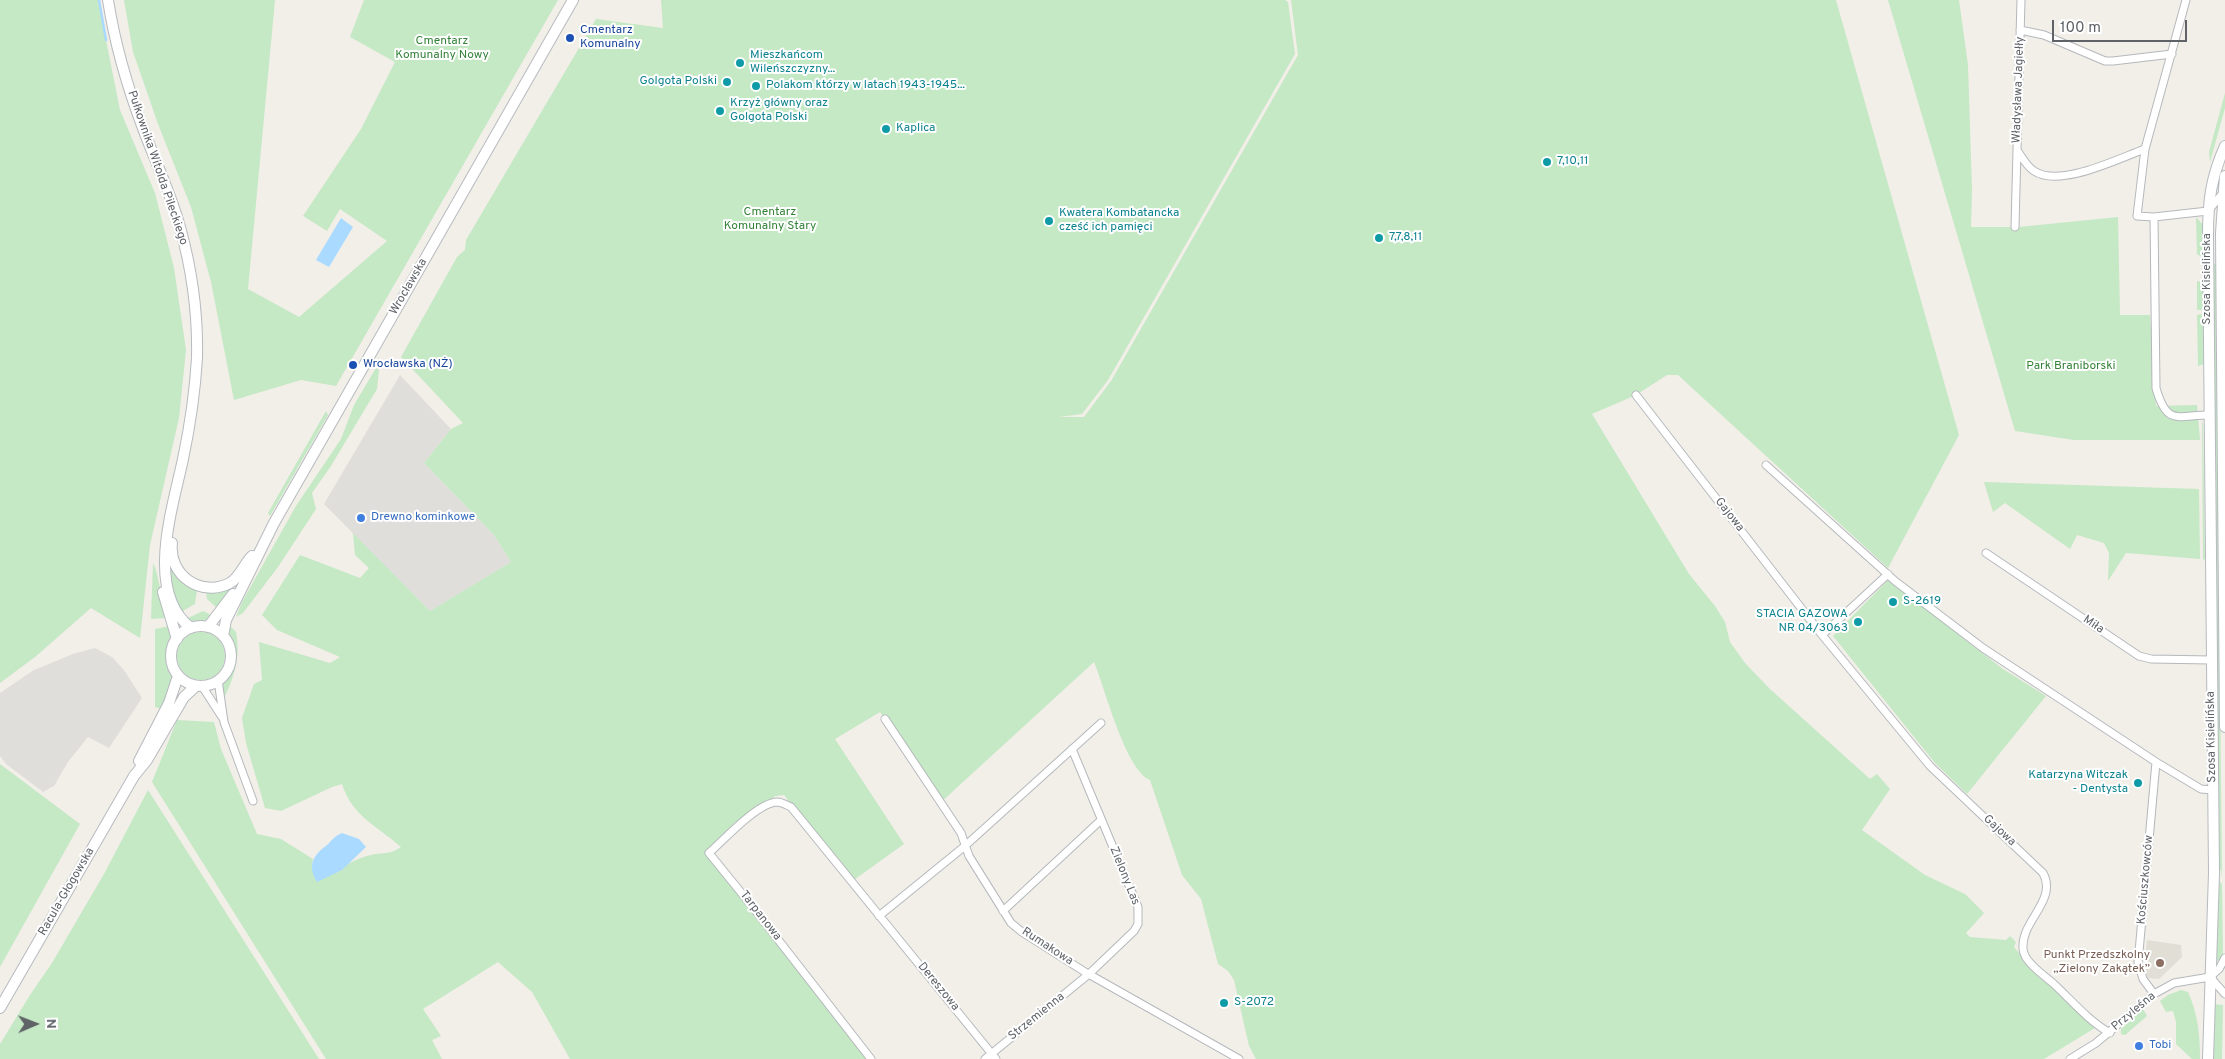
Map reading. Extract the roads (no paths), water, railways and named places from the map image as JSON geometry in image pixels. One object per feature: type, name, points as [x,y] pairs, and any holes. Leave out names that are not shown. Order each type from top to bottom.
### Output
[{"type":"street","name":"Pułkownika Witolda Pileckiego","points":[[108,0],[125,76],[180,226],[192,282],[197,328],[197,359],[191,411],[170,516],[165,554],[168,585],[174,606],[191,628]]},
{"type":"street","name":"Wrocławska","points":[[223,636],[226,620],[263,544],[574,0]]},
{"type":"street","name":"Władysława Jagiełły","points":[[2015,227],[2021,0]]},
{"type":"street","points":[[2186,0],[2145,149],[2137,216],[2154,217],[2208,211],[2219,218],[2222,223]]},
{"type":"street","name":"Władysława Jagiełły","points":[[2020,30],[2044,35],[2105,60],[2113,61],[2172,54]]},
{"type":"street","name":"Szosa Kisielińska","points":[[2208,1059],[2214,873],[2208,211],[2215,169],[2225,146]]},
{"type":"street","name":"Władysława Jagiełły","points":[[2017,150],[2032,170],[2042,176],[2053,178],[2073,175],[2145,149]]},
{"type":"street","name":"Szosa Kisielińska","points":[[2225,176],[2222,223],[2225,727]]},
{"type":"street","points":[[2208,211],[2224,193]]},
{"type":"street","points":[[2154,217],[2156,388],[2164,407],[2174,417],[2186,418],[2209,415]]},
{"type":"street","name":"Gajowa","points":[[1636,394],[1822,635],[1930,766],[2044,873],[2047,891],[2025,936],[2024,954],[2040,972],[2095,1022],[2110,1033]]},
{"type":"street","points":[[1766,465],[1888,574],[1983,648],[2156,762],[2201,789],[2212,790]]},
{"type":"street","points":[[175,495],[176,520],[171,546],[173,560],[182,576],[193,584],[209,588],[231,582],[263,544]]},
{"type":"street","name":"Pułkownika Witolda Pileckiego","points":[[170,516],[164,532],[160,565],[163,591],[176,639]]},
{"type":"street","name":"Miła","points":[[1986,553],[2139,656],[2151,659],[2211,660]]},
{"type":"street","points":[[1822,635],[1888,574]]},
{"type":"street","name":"Wrocławska","points":[[208,627],[248,575]]},
{"type":"street","points":[[208,627],[223,636],[230,651],[231,660],[228,668],[218,680],[199,686],[188,683],[178,676],[171,659],[173,645],[176,639],[191,628],[208,627]]},
{"type":"street","name":"Racula-Głogowska","points":[[134,776],[140,758],[170,703],[178,676]]},
{"type":"street","points":[[218,680],[224,722],[253,801]]},
{"type":"street","points":[[199,686],[224,722]]},
{"type":"street","name":"Racula-Głogowska","points":[[0,1008],[134,776],[147,760],[184,696],[199,686]]},
{"type":"street","name":"Rumakowa","points":[[885,720],[961,833],[969,856],[1003,911],[1022,932],[1089,974],[1239,1059]]},
{"type":"street","points":[[879,916],[965,846],[1101,723]]},
{"type":"street","name":"Zielony Las","points":[[1072,749],[1138,908],[1139,916],[1138,924],[1134,931],[1089,974]]},
{"type":"street","name":"Kościuszkowców","points":[[2154,994],[2143,979],[2138,963],[2156,762]]},
{"type":"street","name":"Tarpanowa","points":[[791,808],[784,803],[768,804],[750,816],[709,854],[871,1059]]},
{"type":"street","name":"Dereszowa","points":[[791,808],[994,1056]]},
{"type":"street","points":[[1003,911],[1101,820]]},
{"type":"street","points":[[2225,958],[2219,969],[2210,977],[2225,994]]},
{"type":"street","name":"Strzemienna","points":[[985,1059],[994,1056],[1089,974]]},
{"type":"street","name":"Przyleśna","points":[[2070,1059],[2110,1033],[2154,994],[2174,983],[2210,977]]},
{"type":"water","points":[[341,218],[353,227],[329,267],[316,260]]},
{"type":"water","points":[[342,833],[359,839],[366,847],[342,870],[317,882],[312,871],[315,857],[334,838]]},
{"type":"waterway","points":[[99,0],[106,40]]},
{"type":"place","name":"Cmentarz Komunalny","points":[[570,38]]},
{"type":"place","name":"Mieszkańcom Wileńszczyzny...","points":[[740,63]]},
{"type":"place","name":"Golgota Polski","points":[[727,82]]},
{"type":"place","name":"Polakom którzy w latach 1943-1945...","points":[[756,86]]},
{"type":"place","name":"Krzyż główny oraz Golgota Polski","points":[[720,111]]},
{"type":"place","name":"Kaplica","points":[[886,129]]},
{"type":"place","name":"7,10,11","points":[[1547,162]]},
{"type":"place","name":"Kwatera Kombatancka cześć ich pamięci","points":[[1049,221]]},
{"type":"place","name":"7,7,8,11","points":[[1379,238]]},
{"type":"place","name":"Wrocławska (NŻ)","points":[[353,365]]},
{"type":"place","name":"Drewno kominkowe","points":[[361,518]]},
{"type":"place","name":"S-2619","points":[[1893,602]]},
{"type":"place","name":"STACIA GAZOWA NR 04/3063","points":[[1858,622]]},
{"type":"place","name":"Katarzyna Witczak - Dentysta","points":[[2138,783]]},
{"type":"place","name":"Punkt Przedszkolny „Zielony Zakątek”","points":[[2160,963]]},
{"type":"place","name":"S-2072","points":[[1224,1003]]},
{"type":"place","name":"Tobi","points":[[2139,1046]]},
{"type":"park label","name":"Cmentarz Komunalny Nowy","points":[[442,49]]},
{"type":"park label","name":"Cmentarz Komunalny Stary","points":[[770,220]]},
{"type":"park label","name":"Park Braniborski","points":[[2071,367]]}]
